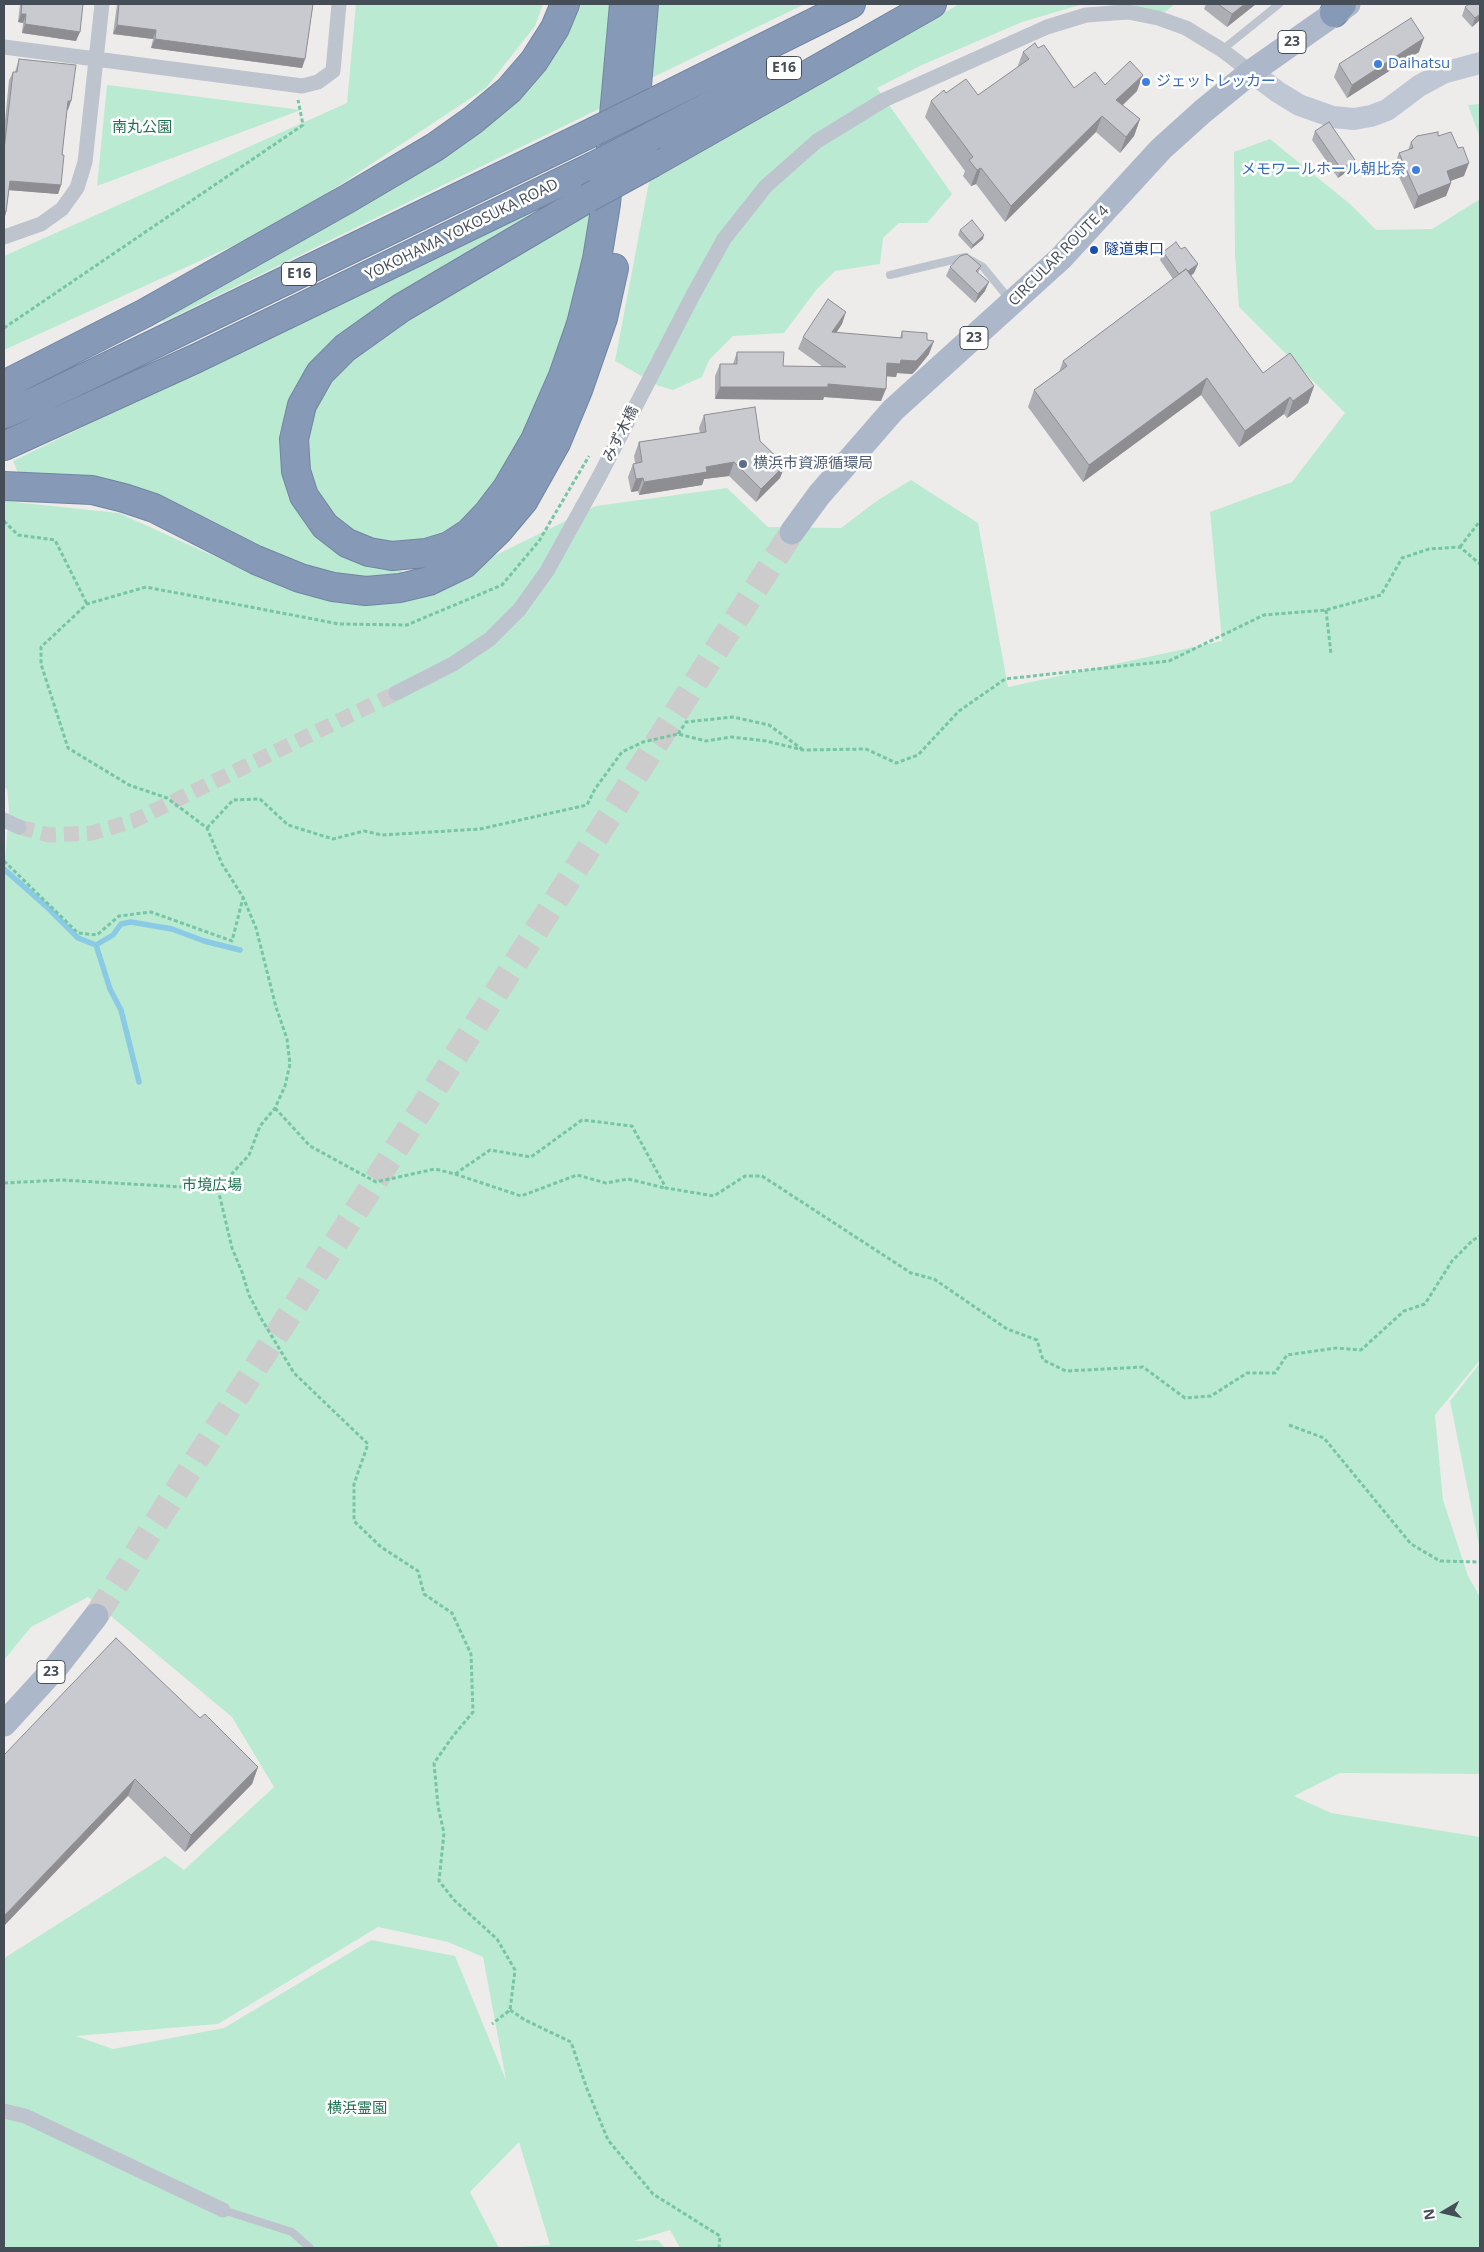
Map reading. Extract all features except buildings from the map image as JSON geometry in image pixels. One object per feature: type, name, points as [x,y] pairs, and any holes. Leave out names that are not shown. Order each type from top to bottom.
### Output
[{"type":"highway","points":[[4,385],[145,313],[435,147],[473,120],[509,90],[534,61],[555,28],[566,4]]},
{"type":"highway","points":[[624,4],[606,204],[597,259],[581,324],[563,376],[535,440],[507,488],[488,514],[469,534],[448,546],[426,553],[392,556],[369,552],[347,543],[325,526],[304,496],[296,471],[294,439],[302,405],[320,373],[346,348],[401,308],[588,198],[652,163],[932,4]]},
{"type":"highway","points":[[4,486],[73,488],[92,490],[124,498],[154,508],[256,560],[300,578],[333,587],[366,591],[400,588],[430,582],[464,564],[498,531],[524,500],[556,443],[578,390],[603,318],[622,223],[630,165],[644,4]]},
{"type":"highway","name":"YOKOHAMA YOKOSUKA ROAD","points":[[4,414],[62,388],[593,132],[851,4]]},
{"type":"highway","name":"YOKOHAMA YOKOSUKA ROAD","points":[[4,446],[206,353],[592,167],[836,40],[915,4]]},
{"type":"main road","name":"CIRCULAR ROUTE 4","points":[[792,532],[837,473],[893,410],[1061,258],[1161,149],[1251,72],[1341,7]]},
{"type":"main road","points":[[1251,72],[1299,105],[1332,117],[1354,119],[1371,116],[1387,110],[1419,86],[1443,73],[1480,63]]},
{"type":"main road","name":"23","points":[[4,1724],[56,1666],[96,1616]]},
{"type":"street","points":[[4,237],[42,224],[62,209],[76,188],[85,162],[102,4]]},
{"type":"street","points":[[4,47],[302,86],[318,82],[333,70],[339,4]]},
{"type":"street","name":"みず木橋","points":[[396,693],[453,664],[490,639],[519,610],[547,572],[693,294],[724,239],[766,186],[817,141],[884,100],[1047,27],[1086,15],[1128,12],[1158,18],[1186,28],[1222,50],[1251,72]]},
{"type":"street","points":[[4,820],[18,827]]},
{"type":"street","points":[[4,2110],[25,2116],[223,2210]]},
{"type":"lane","points":[[1222,50],[1278,4]]},
{"type":"lane","points":[[890,275],[965,257],[983,267],[1013,303]]},
{"type":"lane","points":[[223,2210],[292,2232],[310,2248]]},
{"type":"path","points":[[4,328],[303,125],[296,85]]},
{"type":"path","points":[[218,1189],[249,1155],[260,1126],[274,1108],[285,1086],[290,1064],[286,1039],[276,1007],[268,966],[256,928],[243,897],[222,864],[207,828],[167,798],[129,785],[68,748],[41,664],[41,647],[88,604],[146,587],[339,624],[407,625],[502,585],[539,540],[593,450]]},
{"type":"path","points":[[1460,547],[1480,520]]},
{"type":"path","points":[[4,521],[18,536],[55,540],[88,604]]},
{"type":"path","points":[[207,828],[233,800],[260,799],[288,824],[333,839],[364,832],[382,835],[480,829],[587,805],[595,789],[622,752],[642,742],[678,734],[706,741],[731,737],[766,741],[803,750],[866,749],[896,764],[918,755],[959,711],[1005,679],[1169,662],[1264,615],[1326,610],[1381,595],[1402,558],[1429,549],[1460,547],[1480,564]]},
{"type":"path","points":[[1326,610],[1331,654]]},
{"type":"path","points":[[678,734],[686,722],[734,717],[769,725],[803,750]]},
{"type":"path","points":[[4,861],[78,933],[97,935],[119,916],[151,912],[232,941],[243,897]]},
{"type":"path","points":[[274,1108],[310,1146],[376,1182],[435,1169],[521,1196],[577,1175],[606,1183],[628,1179],[714,1196],[745,1176],[762,1176],[911,1272],[934,1279],[1007,1330],[1037,1340],[1043,1360],[1066,1371],[1144,1367],[1186,1398],[1211,1396],[1247,1373],[1275,1373],[1287,1355],[1336,1348],[1361,1350],[1404,1311],[1425,1304],[1452,1261],[1473,1240],[1480,1236]]},
{"type":"path","points":[[455,1174],[490,1150],[531,1157],[582,1120],[632,1126],[666,1188]]},
{"type":"path","points":[[4,1183],[61,1180],[218,1189]]},
{"type":"path","points":[[218,1189],[232,1248],[249,1295],[262,1320],[294,1372],[368,1444],[354,1484],[354,1521],[381,1547],[418,1571],[424,1594],[452,1613],[471,1654],[473,1712],[453,1736],[434,1764],[438,1806],[444,1833],[439,1881],[454,1900],[497,1939],[515,1970],[510,2010],[492,2024]]},
{"type":"path","points":[[1289,1425],[1324,1438],[1411,1544],[1440,1561],[1480,1562]]},
{"type":"path","points":[[510,2010],[525,2020],[571,2042],[587,2089],[608,2140],[653,2194],[720,2236],[719,2248]]},
{"type":"green space","points":[[356,4],[543,4],[535,26],[486,88],[281,224],[4,350],[4,256],[347,103]]},
{"type":"green space","points":[[577,4],[612,4],[603,107],[163,322],[161,317],[397,186],[494,118]]},
{"type":"green space","points":[[651,4],[805,4],[643,82]]},
{"type":"green space","points":[[959,4],[1083,4],[1022,22],[922,65],[877,88],[952,194],[927,223],[899,223],[883,238],[880,264],[835,271],[817,289],[784,333],[733,336],[709,360],[702,377],[673,390],[659,386],[615,361],[649,182],[852,61],[904,36]]},
{"type":"green space","points":[[1096,4],[1175,4],[1165,12]]},
{"type":"green space","name":"南丸公園","points":[[108,85],[301,110],[97,186]]},
{"type":"green space","points":[[1480,104],[1480,138],[1468,105]]},
{"type":"green space","points":[[1270,139],[1350,204],[1376,230],[1432,229],[1480,199],[1480,1360],[1435,1415],[1443,1500],[1468,1576],[1480,1597],[1480,1774],[1340,1773],[1294,1796],[1331,1813],[1480,1837],[1480,2248],[680,2248],[670,2230],[634,2241],[658,2240],[665,2248],[502,2248],[550,2245],[519,2142],[470,2192],[499,2248],[4,2248],[4,1962],[6,1957],[165,1856],[184,1870],[274,1787],[232,1717],[88,1597],[31,1627],[4,1660],[4,875],[9,809],[7,789],[4,787],[4,501],[119,513],[284,588],[404,600],[596,506],[727,488],[768,527],[841,528],[878,500],[911,480],[978,523],[1008,687],[1222,641],[1210,512],[1292,482],[1345,413],[1239,307],[1235,255],[1234,152]],"holes":[[[378,1927],[448,1942],[483,1957],[506,2080],[455,1956],[371,1940],[224,2028],[113,2049],[76,2036],[218,2024]]]},
{"type":"green space","points":[[570,189],[573,193],[395,300],[325,348],[294,389],[279,434],[288,497],[324,542],[402,566],[402,580],[321,574],[20,477],[13,461]]},
{"type":"green space","points":[[592,211],[585,261],[548,381],[510,463],[480,510],[444,536],[416,548],[342,535],[306,487],[307,415],[326,387],[366,345],[413,313]]},
{"type":"green space","points":[[1480,1363],[1480,1550],[1450,1401]]},
{"type":"waterway","points":[[4,869],[78,938],[96,945],[110,989],[121,1010],[139,1082]]},
{"type":"waterway","points":[[96,945],[113,935],[121,924],[131,922],[172,929],[204,941],[240,950]]},
{"type":"tunnel","points":[[96,1616],[792,532]]},
{"type":"tunnel","points":[[19,827],[49,835],[92,833],[133,821],[396,693]]},
{"type":"place","name":"Daihatsu","points":[[1378,64]]},
{"type":"place","name":"ジェットレッカー","points":[[1146,82]]},
{"type":"place","name":"メモワールホール朝比奈","points":[[1416,170]]},
{"type":"place","name":"隧道東口","points":[[1094,250]]},
{"type":"place","name":"横浜市資源循環局","points":[[743,464]]},
{"type":"park label","name":"市境広場","points":[[212,1186]]},
{"type":"park label","name":"横浜霊園","points":[[357,2109]]}]
